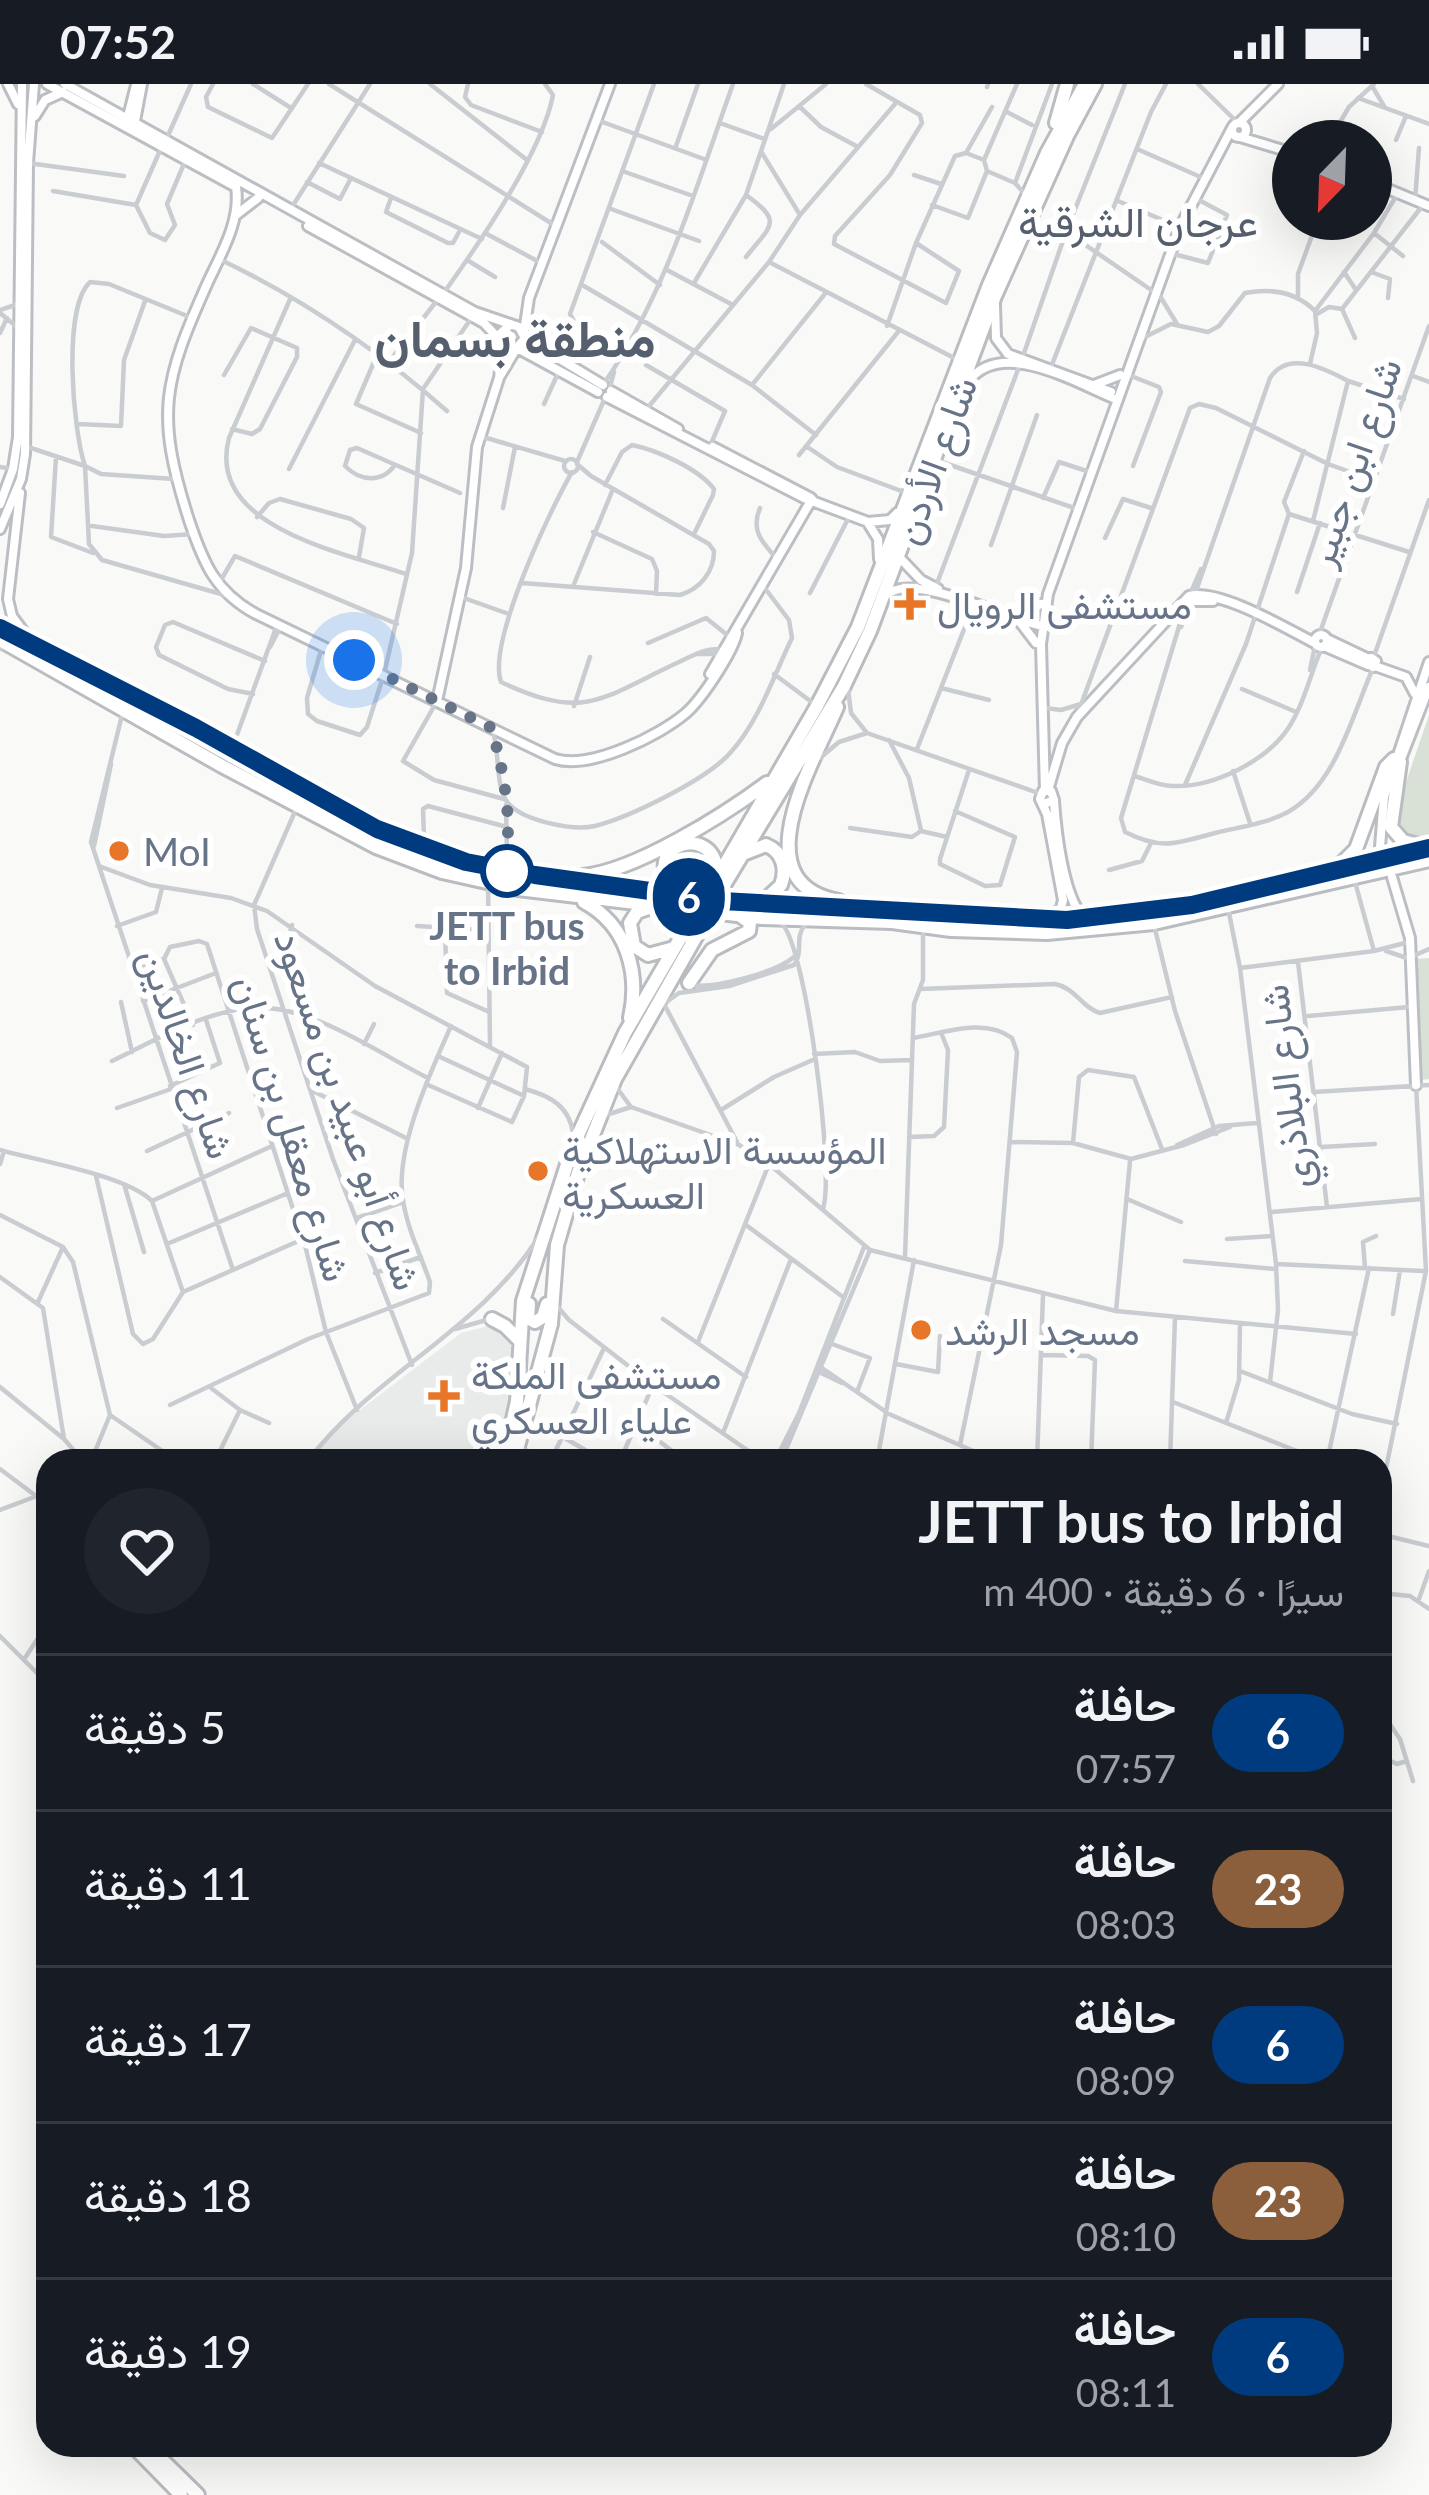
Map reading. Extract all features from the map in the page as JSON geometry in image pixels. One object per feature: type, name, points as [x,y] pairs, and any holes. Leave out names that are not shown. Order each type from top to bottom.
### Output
[{"type":"highway","points":[[1047,153],[1067,84]]},
{"type":"highway","name":"شارع الأردن","points":[[716,886],[858,627],[958,360],[1047,153],[1085,84]]},
{"type":"highway","name":"شارع الأردن","points":[[716,886],[742,855],[846,682],[900,558],[995,296],[1095,84]]},
{"type":"highway","points":[[0,624],[80,664],[97,680]]},
{"type":"highway","points":[[0,624],[353,817],[583,902],[603,914],[627,951],[635,990],[627,1030]]},
{"type":"highway","points":[[0,647],[60,681],[80,685],[402,859],[752,903],[1085,919],[1192,905],[1429,847]]},
{"type":"highway","points":[[846,682],[789,832],[788,855],[804,885],[824,898],[887,910]]},
{"type":"highway","points":[[1397,760],[1391,826],[1403,842],[1429,847]]},
{"type":"highway","points":[[1331,870],[1357,849],[1386,767],[1397,760]]},
{"type":"highway","points":[[559,878],[598,874],[633,860],[723,814],[773,779]]},
{"type":"highway","points":[[688,896],[673,886],[665,872],[665,859],[675,847],[689,843],[708,850],[717,863],[716,886]]},
{"type":"highway","points":[[742,855],[766,845],[782,861],[783,879],[776,892],[752,903]]},
{"type":"highway","points":[[560,895],[762,918],[1047,933],[1154,923],[1429,860]]},
{"type":"highway","points":[[667,907],[637,913],[629,935],[637,949],[648,955],[675,947]]},
{"type":"highway","points":[[688,987],[712,950],[749,931],[750,923],[738,915]]},
{"type":"highway","points":[[507,1449],[517,1401],[523,1301],[550,1243],[615,1079],[680,964],[699,918],[675,947],[627,1030],[573,1145],[547,1222],[550,1243],[555,1302],[545,1322]]},
{"type":"highway","points":[[517,1449],[545,1350],[550,1243]]},
{"type":"highway","points":[[492,1319],[511,1330],[520,1346]]},
{"type":"highway","points":[[520,1346],[535,1340],[545,1350]]},
{"type":"highway","points":[[144,2457],[181,2495]]},
{"type":"highway","points":[[159,2457],[198,2495]]},
{"type":"street","points":[[8,84],[20,108]]},
{"type":"street","points":[[0,504],[13,469],[17,437],[22,84]]},
{"type":"street","points":[[26,635],[12,616],[8,599],[26,446],[28,163],[34,84]]},
{"type":"street","points":[[47,84],[67,86],[133,124]]},
{"type":"street","points":[[133,124],[139,84]]},
{"type":"street","points":[[133,124],[139,84]]},
{"type":"street","points":[[136,205],[191,84]]},
{"type":"street","points":[[213,84],[208,107],[268,138],[275,135],[308,84]]},
{"type":"street","points":[[253,84],[291,108]]},
{"type":"street","points":[[328,84],[559,228]]},
{"type":"street","points":[[290,210],[370,84]]},
{"type":"street","points":[[430,84],[527,160]]},
{"type":"street","points":[[468,84],[465,97],[471,105],[542,132]]},
{"type":"street","points":[[388,363],[484,236],[527,160],[553,95],[545,84]]},
{"type":"street","points":[[610,84],[529,298],[501,333],[499,378],[480,436],[460,597],[437,701],[403,761],[434,780],[505,800],[531,816],[582,827],[628,812],[722,761],[742,736],[792,629],[764,587]]},
{"type":"street","points":[[623,353],[572,320],[570,314],[655,84]]},
{"type":"street","points":[[675,148],[698,84]]},
{"type":"street","points":[[724,653],[700,654],[574,706],[502,682],[498,668],[509,614],[570,466],[667,270],[734,84]]},
{"type":"street","points":[[694,283],[746,195],[784,84]]},
{"type":"street","points":[[765,136],[826,84]]},
{"type":"street","points":[[866,84],[920,116],[918,133],[890,176],[833,240],[840,249],[945,303],[959,278],[957,268],[916,243]]},
{"type":"street","points":[[932,205],[966,219],[987,171],[984,160],[1017,84]]},
{"type":"street","points":[[1015,183],[1052,84]]},
{"type":"street","points":[[934,590],[1125,84]]},
{"type":"street","points":[[1050,370],[1166,84]]},
{"type":"street","points":[[1198,84],[1238,127],[1272,146]]},
{"type":"street","points":[[1085,919],[1068,904],[1046,796],[1041,604],[1122,373],[1180,227],[1216,154],[1279,84]]},
{"type":"street","points":[[1343,120],[1373,85],[1384,106]]},
{"type":"street","points":[[31,122],[45,100],[67,86]]},
{"type":"street","points":[[67,86],[441,296],[502,343],[812,499]]},
{"type":"street","points":[[106,106],[134,96]]},
{"type":"street","points":[[1358,98],[1429,124]]},
{"type":"street","points":[[645,411],[769,262],[800,214],[896,103]]},
{"type":"street","points":[[799,106],[821,127],[858,147]]},
{"type":"street","points":[[966,153],[992,107]]},
{"type":"street","points":[[1006,111],[1034,126]]},
{"type":"street","points":[[1396,140],[1406,116]]},
{"type":"street","points":[[597,120],[706,159]]},
{"type":"street","points":[[719,123],[765,136]]},
{"type":"street","points":[[164,143],[236,187],[441,296],[510,326],[605,391],[791,493],[868,522],[890,520],[908,498],[837,467],[806,446]]},
{"type":"street","points":[[1342,309],[1423,204],[1419,148]]},
{"type":"street","points":[[1137,149],[1203,178]]},
{"type":"street","points":[[760,151],[800,214]]},
{"type":"street","points":[[887,326],[916,243],[956,154],[984,160]]},
{"type":"street","points":[[136,205],[150,233],[169,238],[175,221],[168,200],[186,159]]},
{"type":"street","points":[[28,163],[124,176]]},
{"type":"street","points":[[319,163],[543,264]]},
{"type":"street","points":[[987,171],[1015,183],[1028,198]]},
{"type":"street","points":[[623,172],[693,196]]},
{"type":"street","points":[[914,175],[941,184]]},
{"type":"street","points":[[307,182],[340,199],[351,178]]},
{"type":"street","points":[[236,187],[236,216],[192,318],[166,403],[167,439],[203,563],[229,596],[279,626],[564,762],[596,760],[686,713],[812,499]]},
{"type":"street","points":[[53,190],[136,205]]},
{"type":"street","points":[[1392,191],[1423,204]]},
{"type":"street","points":[[1392,202],[1397,193]]},
{"type":"street","points":[[746,195],[772,218],[746,256]]},
{"type":"street","points":[[1170,253],[1207,264],[1226,221],[1226,213],[1194,197]]},
{"type":"street","points":[[236,216],[258,198]]},
{"type":"street","points":[[391,199],[386,212],[448,243],[453,243],[460,230]]},
{"type":"street","points":[[1118,201],[1180,227]]},
{"type":"street","points":[[611,209],[699,241]]},
{"type":"street","points":[[1066,232],[1156,292],[1177,324]]},
{"type":"street","points":[[600,240],[660,285]]},
{"type":"street","points":[[1305,240],[1305,248]]},
{"type":"street","points":[[1298,297],[1296,279],[1309,240]]},
{"type":"street","points":[[1310,366],[1316,313],[1369,240]]},
{"type":"street","points":[[1383,240],[1403,256]]},
{"type":"street","points":[[219,260],[291,297],[388,363],[447,411]]},
{"type":"street","points":[[467,260],[495,277]]},
{"type":"street","points":[[769,262],[958,360]]},
{"type":"street","points":[[667,270],[732,304]]},
{"type":"street","points":[[1344,272],[1356,290]]},
{"type":"street","points":[[1371,272],[1390,279],[1388,298]]},
{"type":"street","points":[[94,554],[89,544],[73,357],[81,292],[90,282],[98,282],[192,318]]},
{"type":"street","points":[[582,285],[752,385],[816,435]]},
{"type":"street","points":[[1136,342],[1157,328],[1177,324],[1211,331],[1236,299],[1249,292],[1298,297],[1316,313]]},
{"type":"street","points":[[752,385],[825,294]]},
{"type":"street","points":[[995,296],[996,338],[1021,362]]},
{"type":"street","points":[[291,297],[226,447],[238,495],[256,517],[408,574]]},
{"type":"street","points":[[499,378],[524,336],[529,298]]},
{"type":"street","points":[[78,424],[121,426],[124,360],[145,301]]},
{"type":"street","points":[[17,327],[0,311],[18,304]]},
{"type":"street","points":[[1316,313],[1342,309]]},
{"type":"street","points":[[1342,309],[1354,338]]},
{"type":"street","points":[[323,646],[306,703],[308,714],[350,734],[364,734],[385,674],[408,574],[423,389],[472,316]]},
{"type":"street","points":[[0,333],[7,318]]},
{"type":"street","name":"شارع ابن جبير","points":[[1135,776],[1164,785],[1185,785],[1233,771],[1272,748],[1296,712],[1429,326]]},
{"type":"street","points":[[224,375],[247,330],[256,327],[297,348],[297,357],[260,429],[252,434],[232,429]]},
{"type":"street","points":[[799,455],[898,332]]},
{"type":"street","points":[[289,469],[355,340]]},
{"type":"street","points":[[406,340],[440,362]]},
{"type":"street","points":[[377,355],[356,404],[421,433]]},
{"type":"street","points":[[953,404],[980,368],[999,362],[1050,370],[1114,396]]},
{"type":"street","points":[[1404,399],[1310,366],[1284,363],[1270,378],[1179,630],[1120,825],[1125,832],[1169,846],[1286,813],[1320,784],[1365,685],[1429,500]]},
{"type":"street","points":[[646,364],[725,411],[710,446]]},
{"type":"street","points":[[544,404],[560,369]]},
{"type":"street","points":[[1095,388],[1122,373],[1159,387],[1133,466]]},
{"type":"street","points":[[1413,376],[1429,382]]},
{"type":"street","points":[[1298,592],[1348,381]]},
{"type":"street","points":[[1095,388],[1105,416]]},
{"type":"street","points":[[1088,471],[1114,396]]},
{"type":"street","points":[[1086,702],[1190,408],[1208,406],[1328,464],[1375,481]]},
{"type":"street","points":[[991,545],[1037,415]]},
{"type":"street","points":[[480,436],[548,455],[591,476],[694,534],[714,551],[711,568],[686,594],[522,583]]},
{"type":"street","points":[[605,485],[622,452],[632,445],[707,480],[715,489],[694,534]]},
{"type":"street","points":[[26,446],[101,474],[178,479]]},
{"type":"street","points":[[503,508],[515,447]]},
{"type":"street","points":[[395,465],[377,480],[345,466],[354,448],[395,465],[460,493]]},
{"type":"street","points":[[1185,785],[1255,615],[1288,514],[1284,502],[1304,451]]},
{"type":"street","points":[[56,458],[51,537],[102,560],[229,596]]},
{"type":"street","points":[[934,459],[1075,508]]},
{"type":"street","points":[[1043,498],[1059,462],[1088,471]]},
{"type":"street","points":[[0,467],[13,469]]},
{"type":"street","points":[[0,529],[21,479]]},
{"type":"street","points":[[573,586],[613,489]]},
{"type":"street","points":[[791,493],[802,518]]},
{"type":"street","points":[[1105,538],[1123,499],[1151,508]]},
{"type":"street","points":[[256,517],[269,503],[280,500],[351,519],[364,528],[359,557]]},
{"type":"street","points":[[760,508],[755,519],[758,533],[779,561]]},
{"type":"street","points":[[1042,708],[1036,643],[1075,508]]},
{"type":"street","points":[[1288,514],[1409,552]]},
{"type":"street","points":[[810,593],[850,515]]},
{"type":"street","points":[[868,522],[878,539],[878,572]]},
{"type":"street","points":[[90,526],[164,536],[194,534]]},
{"type":"street","points":[[593,532],[652,559],[657,571],[656,594]]},
{"type":"street","points":[[218,586],[231,557],[238,556],[397,624]]},
{"type":"street","points":[[900,558],[934,590]]},
{"type":"street","points":[[885,596],[899,587],[934,590],[1040,623]]},
{"type":"street","points":[[460,597],[509,614]]},
{"type":"street","points":[[1046,796],[1062,743],[1086,702],[1170,613],[1191,598],[1227,602],[1406,677],[1416,698]]},
{"type":"street","points":[[917,749],[974,604]]},
{"type":"street","points":[[1018,618],[1041,604]]},
{"type":"street","points":[[648,644],[706,618],[734,637]]},
{"type":"street","points":[[1018,618],[1036,643]]},
{"type":"street","points":[[253,694],[228,689],[159,656],[155,647],[165,625],[173,622],[265,661]]},
{"type":"street","points":[[232,748],[279,626]]},
{"type":"street","points":[[273,640],[279,626]]},
{"type":"street","points":[[700,654],[711,673]]},
{"type":"street","points":[[574,706],[590,656]]},
{"type":"street","points":[[1372,663],[1412,674],[1428,664]]},
{"type":"street","points":[[1382,846],[1381,809],[1428,664]]},
{"type":"street","points":[[774,674],[817,706]]},
{"type":"street","points":[[846,682],[850,713],[867,733],[1046,796]]},
{"type":"street","points":[[1397,760],[1429,687]]},
{"type":"street","points":[[941,688],[989,700]]},
{"type":"street","points":[[1242,689],[1296,712]]},
{"type":"street","points":[[1042,708],[1061,710],[1086,702]]},
{"type":"street","name":"شارع الخالدين","points":[[124,710],[94,852],[233,1270]]},
{"type":"street","points":[[490,727],[499,752],[507,827],[507,853],[491,870],[490,1045]]},
{"type":"street","points":[[811,768],[839,742],[867,733]]},
{"type":"street","points":[[499,752],[516,739]]},
{"type":"street","points":[[889,740],[908,778],[921,831]]},
{"type":"street","points":[[955,811],[1015,837],[1000,885],[985,886],[941,866],[947,837],[955,811],[969,770]]},
{"type":"street","points":[[1233,771],[1250,824]]},
{"type":"street","name":"شارع أبو عبيد بن مسعود","points":[[297,806],[254,905],[260,938],[375,1273],[412,1365]]},
{"type":"street","points":[[419,842],[423,809],[428,806],[507,827]]},
{"type":"street","points":[[850,828],[947,837]]},
{"type":"street","points":[[1109,870],[1142,861],[1150,843]]},
{"type":"street","points":[[99,866],[162,887],[254,905],[292,925],[375,986],[524,1063],[527,1070],[525,1092],[512,1122],[364,1044],[284,1010],[252,1008],[206,1020],[112,1061]]},
{"type":"street","points":[[1354,878],[1374,951]]},
{"type":"street","points":[[1389,878],[1408,942],[1427,1272],[1391,1449]]},
{"type":"street","points":[[117,926],[155,912],[162,887]]},
{"type":"street","points":[[1044,919],[1068,904]]},
{"type":"street","points":[[1228,908],[1240,968],[1276,1266],[1270,1382]]},
{"type":"street","points":[[762,918],[790,931],[805,986],[827,1156],[829,1192],[823,1209]]},
{"type":"street","points":[[795,960],[800,931],[814,918]]},
{"type":"street","points":[[1154,923],[1172,997],[1217,1130]]},
{"type":"street","points":[[284,955],[292,925]]},
{"type":"street","points":[[905,1257],[914,1004],[920,988],[923,925]]},
{"type":"street","points":[[417,926],[488,931]]},
{"type":"street","points":[[445,930],[447,993],[488,1012]]},
{"type":"street","name":"شارع معقل بن سنان","points":[[131,969],[164,959],[168,948],[203,941],[303,1239],[326,1332],[357,1410]]},
{"type":"street","points":[[1240,968],[1374,951],[1408,942],[1429,948]]},
{"type":"street","points":[[1374,951],[1409,957],[1429,948]]},
{"type":"street","points":[[1409,957],[1416,1085]]},
{"type":"street","points":[[164,959],[193,1025]]},
{"type":"street","points":[[646,1023],[688,987],[714,985],[795,960]]},
{"type":"street","name":"شارع البلاذري","points":[[1298,962],[1327,1207]]},
{"type":"street","points":[[680,964],[688,987]]},
{"type":"street","points":[[143,1001],[216,973]]},
{"type":"street","points":[[920,988],[1055,984],[1072,990],[1100,1013],[1172,997]]},
{"type":"street","points":[[121,1002],[132,1052]]},
{"type":"street","points":[[664,1004],[739,1145]]},
{"type":"street","points":[[1305,1016],[1409,1006]]},
{"type":"street","points":[[117,1108],[219,1065],[206,1020]]},
{"type":"street","points":[[364,1044],[374,1024]]},
{"type":"street","points":[[170,1405],[326,1332],[429,1292],[431,1285],[403,1202],[410,1140],[427,1081],[452,1026]]},
{"type":"street","points":[[913,1038],[974,1027],[1004,1032],[1012,1038],[1016,1052],[1001,1245],[960,1445]]},
{"type":"street","points":[[909,1137],[934,1136],[945,1123],[948,1050],[941,1034]]},
{"type":"street","points":[[478,1108],[502,1052]]},
{"type":"street","points":[[721,1110],[814,1056],[855,1052],[880,1061],[912,1060]]},
{"type":"street","points":[[438,1056],[490,1080],[547,1096],[566,1111],[573,1127],[573,1145]]},
{"type":"street","points":[[1073,1143],[1078,1083],[1088,1070],[1134,1077],[1162,1149]]},
{"type":"street","points":[[615,1079],[631,1107],[739,1145],[770,1164],[867,1248],[1116,1311],[1356,1334]]},
{"type":"street","points":[[1314,1092],[1429,1085]]},
{"type":"street","points":[[311,1090],[410,1140]]},
{"type":"street","points":[[598,1119],[631,1107]]},
{"type":"street","points":[[146,1151],[230,1113]]},
{"type":"street","points":[[1010,1142],[1073,1143],[1131,1159],[1217,1130],[1258,1123]]},
{"type":"street","points":[[1320,1147],[1376,1144]]},
{"type":"street","points":[[152,1201],[272,1146]]},
{"type":"street","points":[[0,1164],[2,1151],[124,1184],[152,1201],[183,1292]]},
{"type":"street","points":[[1116,1311],[1131,1159]]},
{"type":"street","points":[[698,1342],[770,1164]]},
{"type":"street","points":[[96,1176],[126,1310],[138,1341],[151,1342],[183,1292],[303,1239]]},
{"type":"street","points":[[124,1184],[144,1252]]},
{"type":"street","points":[[167,1244],[288,1193]]},
{"type":"street","points":[[1127,1199],[1180,1222]]},
{"type":"street","points":[[1270,1212],[1422,1199]]},
{"type":"street","points":[[356,1219],[403,1202]]},
{"type":"street","points":[[0,1215],[63,1247],[73,1262],[110,1415],[93,1449]]},
{"type":"street","points":[[320,1449],[517,1268],[547,1222]]},
{"type":"street","points":[[746,1225],[847,1299]]},
{"type":"street","points":[[1227,1239],[1272,1236]]},
{"type":"street","points":[[1327,1449],[1356,1334],[1367,1268],[1363,1241],[1376,1236]]},
{"type":"street","points":[[38,1302],[63,1247]]},
{"type":"street","points":[[819,1369],[867,1248]]},
{"type":"street","points":[[375,1273],[421,1257]]},
{"type":"street","points":[[723,1433],[791,1259]]},
{"type":"street","points":[[880,1449],[914,1260]]},
{"type":"street","points":[[1185,1262],[1427,1272]]},
{"type":"street","points":[[1393,1314],[1400,1270]]},
{"type":"street","points":[[2,1281],[38,1302],[47,1320],[64,1439]]},
{"type":"street","points":[[1038,1449],[1043,1295]]},
{"type":"street","points":[[781,1449],[832,1344],[847,1299]]},
{"type":"street","points":[[555,1302],[604,1348],[746,1449]]},
{"type":"street","points":[[1171,1449],[1175,1317]]},
{"type":"street","points":[[450,1331],[492,1319],[520,1324],[569,1320]]},
{"type":"street","points":[[664,1319],[746,1377]]},
{"type":"street","points":[[1226,1423],[1240,1371],[1240,1322]]},
{"type":"street","points":[[896,1364],[938,1372],[940,1336]]},
{"type":"street","points":[[832,1344],[870,1358],[857,1392]]},
{"type":"street","points":[[557,1449],[604,1348]]},
{"type":"street","points":[[1042,1354],[1095,1359],[1091,1449]]},
{"type":"street","points":[[819,1369],[889,1414],[967,1449]]},
{"type":"street","points":[[1240,1371],[1338,1409],[1397,1424]]},
{"type":"street","points":[[626,1449],[653,1385]]},
{"type":"street","points":[[0,1387],[74,1449]]},
{"type":"street","points":[[211,1388],[240,1410],[269,1423]]},
{"type":"street","points":[[1173,1402],[1293,1449]]},
{"type":"street","points":[[221,1449],[240,1410]]},
{"type":"street","points":[[110,1415],[160,1449]]},
{"type":"street","points":[[637,1424],[669,1449]]},
{"type":"street","points":[[563,1437],[584,1449]]},
{"type":"street","points":[[1,1470],[36,1495]]},
{"type":"street","points":[[0,1510],[36,1496]]},
{"type":"street","points":[[1392,1537],[1429,1546]]},
{"type":"street","points":[[1419,1599],[1429,1570]]},
{"type":"street","points":[[1392,1595],[1419,1599],[1429,1609]]},
{"type":"street","points":[[0,1636],[36,1672]]},
{"type":"street","points":[[24,1660],[36,1642]]},
{"type":"street","points":[[1392,1727],[1413,1781]]},
{"type":"street","points":[[1392,1762],[1407,1761]]},
{"type":"shaded area","points":[[1429,715],[1429,840],[1408,838],[1394,817]]},
{"type":"shaded area","points":[[1429,958],[1429,1079],[1420,1080],[1414,959]]},
{"type":"shaded area","name":"مستشفى الملكة علياء العسكري","points":[[488,1326],[504,1332],[514,1347],[503,1449],[321,1449],[335,1429],[461,1333]]},
{"type":"tunnel","points":[[1380,847],[1387,879]]},
{"type":"bus line","name":"6","points":[[0,628],[196,728],[377,829],[466,862],[535,875],[722,901],[1067,920],[1192,905],[1429,848]]},
{"type":"place","name":"مستشفى الرويال","points":[[910,604]]},
{"type":"place","name":"MoI","points":[[119,851]]},
{"type":"place","name":"JETT bus to Irbid","points":[[507,871]]},
{"type":"place","name":"المؤسسة الاستهلاكية العسكرية","points":[[538,1171]]},
{"type":"place","name":"مسجد الرشد","points":[[921,1330]]},
{"type":"place","name":"مستشفى الملكة علياء العسكري","points":[[444,1396]]},
{"type":"district","name":"عرجان الشرقية","points":[[1138,221]]},
{"type":"district","name":"منطقة بسمان","points":[[515,337]]},
{"type":"route","points":[[354,660],[490,727],[506,802],[508,850],[503,857],[507,871]]}]
